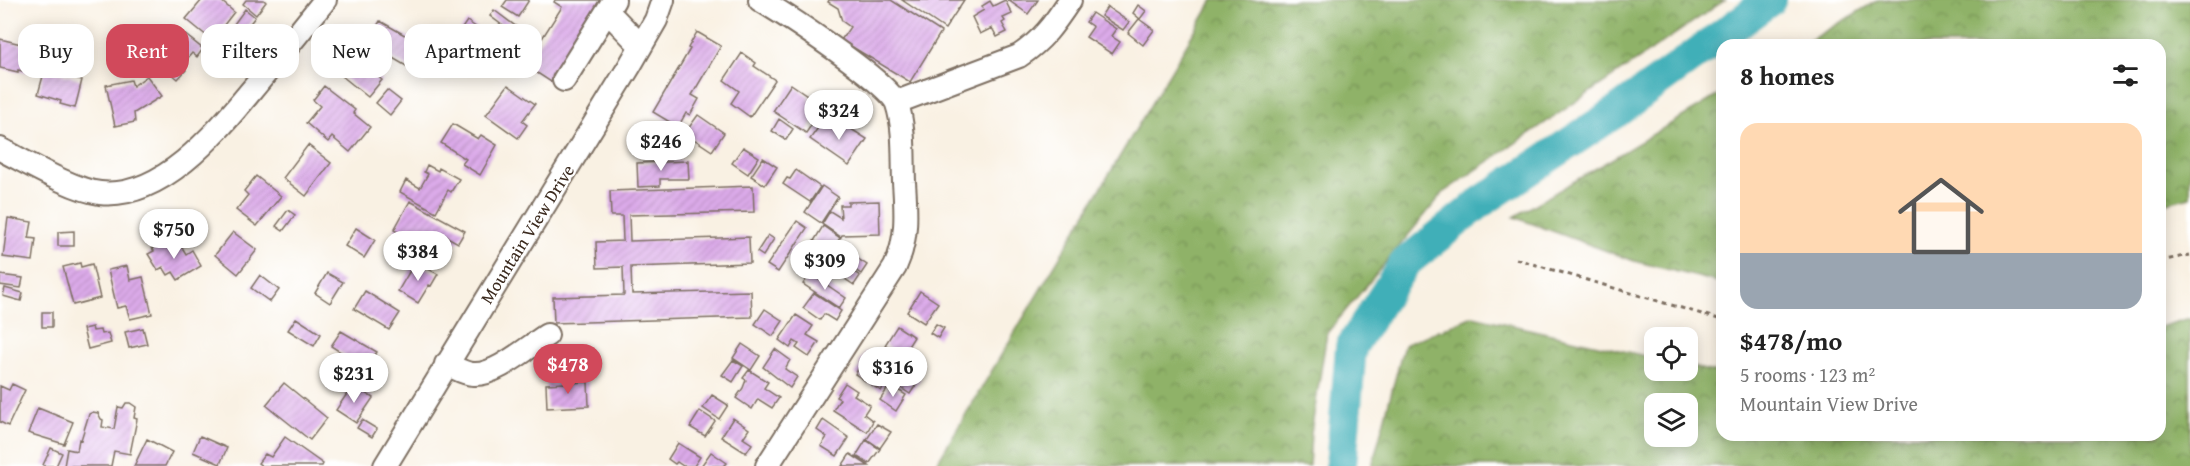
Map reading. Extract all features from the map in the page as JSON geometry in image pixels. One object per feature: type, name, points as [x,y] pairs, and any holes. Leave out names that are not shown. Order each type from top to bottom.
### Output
[{"type":"street","points":[[0,149],[79,188],[98,193],[127,191],[146,184],[189,158],[214,134],[325,0]]},
{"type":"street","name":"Mountain View Drive","points":[[385,466],[641,46],[656,20],[663,0]]},
{"type":"street","points":[[760,0],[793,8],[885,88],[897,102],[906,217],[901,255],[891,274],[767,466]]},
{"type":"street","points":[[897,102],[1019,56],[1036,45],[1050,31],[1070,0]]},
{"type":"street","points":[[564,80],[611,6],[641,46]]},
{"type":"street","points":[[446,364],[468,374],[483,373],[500,366],[547,335]]},
{"type":"path","points":[[2166,260],[2190,255]]},
{"type":"path","points":[[1516,259],[1716,318]]},
{"type":"green space","points":[[1213,0],[1725,0],[1444,192],[1327,333],[1311,433],[1309,466],[935,466]]},
{"type":"green space","points":[[1878,0],[2190,0],[2190,197],[2166,203],[2166,39],[1812,39]]},
{"type":"green space","points":[[1716,97],[1716,282],[1634,261],[1514,217]]},
{"type":"green space","points":[[1473,316],[1644,356],[1644,381],[1698,381],[1698,368],[1716,373],[1716,441],[2166,441],[2166,325],[2190,318],[2190,466],[1372,466],[1404,345]]},
{"type":"building","points":[[202,0],[220,0],[234,12],[225,24],[201,24],[201,31],[186,19]]},
{"type":"building","points":[[246,0],[266,2],[256,15],[243,4]]},
{"type":"building","points":[[507,0],[529,0],[518,17],[502,7]]},
{"type":"building","points":[[555,0],[602,0],[551,82],[542,76],[542,38],[562,7],[554,2]]},
{"type":"building","points":[[829,0],[891,0],[941,32],[910,82],[841,40],[850,27],[842,21],[838,8],[828,2]]},
{"type":"building","points":[[902,0],[964,0],[945,29]]},
{"type":"building","points":[[1005,0],[1012,14],[1003,18],[1005,21],[1002,23],[1007,32],[997,37],[992,28],[980,34],[972,17],[984,10],[982,6],[990,1],[993,6]]},
{"type":"building","points":[[1008,0],[1038,0],[1028,14]]},
{"type":"building","points":[[1138,5],[1146,11],[1140,19],[1133,13]]},
{"type":"building","points":[[1107,7],[1129,22],[1123,30],[1101,16]]},
{"type":"building","points":[[245,9],[255,17],[250,24],[234,24]]},
{"type":"building","points":[[494,10],[513,24],[501,24],[490,16]]},
{"type":"building","points":[[1092,13],[1116,29],[1111,36],[1120,42],[1112,54],[1086,37],[1093,27],[1086,22]]},
{"type":"building","points":[[1139,19],[1154,30],[1143,45],[1128,33]]},
{"type":"building","points":[[392,28],[404,35],[404,65],[392,58]]},
{"type":"building","points":[[697,32],[721,46],[692,95],[699,99],[690,115],[686,113],[678,127],[653,112],[690,49],[688,48]]},
{"type":"building","points":[[189,38],[201,47],[197,57],[192,53],[189,57]]},
{"type":"building","points":[[0,39],[18,43],[18,72],[0,68]]},
{"type":"building","points":[[742,53],[756,63],[754,66],[775,80],[750,117],[731,103],[739,91],[724,80]]},
{"type":"building","points":[[42,78],[82,80],[75,108],[38,94]]},
{"type":"building","points":[[144,78],[148,78],[162,96],[134,113],[135,122],[115,126],[106,85],[131,80],[133,86]]},
{"type":"building","points":[[344,78],[380,78],[382,80],[368,97]]},
{"type":"building","points":[[791,84],[810,97],[808,100],[822,109],[806,133],[773,111]]},
{"type":"building","points":[[508,85],[535,104],[522,121],[527,125],[518,138],[486,115]]},
{"type":"building","points":[[324,86],[355,110],[353,113],[370,127],[350,152],[332,137],[328,142],[306,123],[320,106],[313,100]]},
{"type":"building","points":[[387,90],[401,101],[390,115],[376,103]]},
{"type":"building","points":[[698,115],[724,133],[712,151],[685,133]]},
{"type":"building","points":[[825,118],[837,126],[840,122],[867,139],[849,166],[810,139]]},
{"type":"building","points":[[779,119],[793,129],[786,140],[772,131]]},
{"type":"building","points":[[453,124],[478,139],[481,135],[497,145],[480,175],[462,164],[466,159],[441,143]]},
{"type":"building","points":[[308,145],[331,163],[306,196],[283,178]]},
{"type":"building","points":[[743,147],[759,157],[748,174],[732,163]]},
{"type":"building","points":[[763,158],[777,167],[765,185],[751,176]]},
{"type":"building","points":[[688,161],[689,179],[660,179],[660,186],[638,187],[637,163]]},
{"type":"building","points":[[427,165],[438,171],[439,168],[459,179],[451,192],[448,190],[436,212],[400,192],[406,180],[420,188],[428,174],[424,172]]},
{"type":"building","points":[[796,170],[820,187],[810,202],[783,184]]},
{"type":"building","points":[[256,176],[281,196],[257,226],[236,210],[248,195],[244,191]]},
{"type":"building","points":[[753,186],[754,212],[629,215],[630,241],[749,237],[750,263],[631,267],[632,294],[751,291],[752,317],[554,323],[553,297],[624,295],[623,267],[597,268],[596,242],[623,241],[622,216],[611,216],[610,191]]},
{"type":"building","points":[[822,186],[838,197],[821,223],[805,212]]},
{"type":"building","points":[[410,201],[465,231],[458,243],[444,235],[440,240],[433,236],[425,248],[394,230]]},
{"type":"building","points":[[879,201],[880,234],[842,235],[841,237],[822,224],[830,211],[841,218],[840,205],[848,205],[848,202]]},
{"type":"building","points":[[288,210],[295,215],[283,231],[276,226]]},
{"type":"building","points":[[8,218],[32,222],[29,238],[36,239],[33,261],[3,257]]},
{"type":"building","points":[[797,221],[807,228],[778,272],[767,265]]},
{"type":"building","points":[[823,226],[840,238],[831,252],[814,241]]},
{"type":"building","points":[[356,228],[375,240],[364,258],[345,246]]},
{"type":"building","points":[[74,231],[74,246],[58,246],[58,232]]},
{"type":"building","points":[[233,232],[257,250],[238,274],[215,255]]},
{"type":"building","points":[[768,235],[774,239],[763,256],[757,252]]},
{"type":"building","points":[[167,239],[172,248],[180,244],[186,254],[192,250],[201,266],[178,280],[173,272],[168,275],[163,267],[158,270],[148,254],[154,251],[152,248]]},
{"type":"building","points":[[809,245],[825,256],[816,269],[800,258]]},
{"type":"building","points":[[837,245],[867,265],[861,274],[832,254]]},
{"type":"building","points":[[836,260],[860,276],[854,285],[830,269]]},
{"type":"building","points":[[415,262],[438,274],[418,303],[398,291]]},
{"type":"building","points":[[80,263],[81,267],[92,264],[100,298],[73,305],[63,267]]},
{"type":"building","points":[[127,266],[130,280],[143,277],[152,314],[130,319],[126,306],[117,308],[108,270]]},
{"type":"building","points":[[327,273],[343,282],[330,303],[315,293]]},
{"type":"building","points":[[811,274],[846,298],[839,308],[803,284]]},
{"type":"building","points":[[0,275],[23,278],[21,288],[0,285]]},
{"type":"building","points":[[260,275],[279,290],[270,302],[251,288]]},
{"type":"building","points":[[5,288],[23,293],[21,301],[3,296]]},
{"type":"building","points":[[365,291],[400,313],[389,330],[354,309]]},
{"type":"building","points":[[920,291],[938,303],[924,323],[907,312]]},
{"type":"building","points":[[814,293],[841,311],[835,321],[824,314],[820,320],[803,308]]},
{"type":"building","points":[[765,309],[783,321],[773,336],[755,324]]},
{"type":"building","points":[[42,312],[52,312],[52,327],[42,327]]},
{"type":"building","points":[[796,315],[813,326],[807,335],[819,342],[809,357],[796,348],[799,344],[794,341],[790,348],[779,340]]},
{"type":"building","points":[[296,318],[321,334],[314,346],[288,330]]},
{"type":"building","points":[[936,324],[944,328],[938,338],[930,333]]},
{"type":"building","points":[[897,326],[914,337],[902,356],[885,345]]},
{"type":"building","points":[[92,327],[93,331],[100,330],[101,334],[108,333],[111,343],[88,349],[83,329]]},
{"type":"building","points":[[143,328],[147,344],[129,348],[125,332]]},
{"type":"building","points":[[341,331],[377,352],[365,368],[331,346]]},
{"type":"building","points":[[742,344],[760,356],[751,370],[733,358]]},
{"type":"building","points":[[775,349],[790,360],[785,369],[797,377],[790,388],[763,367]]},
{"type":"building","points":[[866,352],[894,370],[881,391],[855,374]]},
{"type":"building","points":[[733,360],[743,366],[733,382],[722,375]]},
{"type":"building","points":[[902,367],[920,379],[910,394],[892,382]]},
{"type":"building","points":[[749,370],[768,382],[764,388],[779,398],[772,408],[758,399],[752,409],[736,398],[743,388],[746,380],[743,378]]},
{"type":"building","points":[[588,382],[589,406],[547,408],[546,384]]},
{"type":"building","points":[[284,383],[327,418],[310,440],[266,405]]},
{"type":"building","points":[[845,383],[857,391],[854,395],[870,405],[864,414],[873,421],[867,432],[833,410],[840,399],[836,397]]},
{"type":"building","points":[[12,384],[25,390],[8,426],[0,422],[0,386],[9,390]]},
{"type":"building","points":[[353,385],[373,398],[356,423],[336,410]]},
{"type":"building","points":[[890,385],[906,395],[896,411],[880,400]]},
{"type":"building","points":[[712,395],[728,405],[719,419],[703,408]]},
{"type":"building","points":[[126,403],[136,407],[134,418],[137,419],[130,454],[114,451],[111,466],[64,466],[67,449],[77,451],[89,414],[98,413],[103,420],[102,427],[114,429],[118,407],[123,408]]},
{"type":"building","points":[[38,408],[73,422],[64,444],[28,433]]},
{"type":"building","points":[[700,411],[715,421],[705,436],[690,427]]},
{"type":"building","points":[[733,418],[749,429],[743,438],[752,444],[746,453],[721,437]]},
{"type":"building","points":[[362,420],[377,429],[372,437],[357,428]]},
{"type":"building","points":[[823,420],[849,438],[837,456],[821,446],[827,437],[817,430]]},
{"type":"building","points":[[877,424],[891,432],[880,448],[867,439]]},
{"type":"building","points":[[200,436],[227,448],[220,464],[193,452]]},
{"type":"building","points":[[285,437],[323,464],[322,466],[262,466],[258,463],[265,454],[271,457]]},
{"type":"building","points":[[147,439],[172,452],[165,466],[134,466]]},
{"type":"building","points":[[866,440],[880,449],[869,464],[856,456]]},
{"type":"building","points":[[678,443],[700,457],[694,466],[683,466],[677,462],[675,464],[668,459]]},
{"type":"building","points":[[51,448],[62,453],[56,466],[43,465]]},
{"type":"building","points":[[711,452],[727,463],[724,466],[701,466]]},
{"type":"building","points":[[850,454],[869,466],[842,466]]},
{"type":"waterway","points":[[1716,39],[1770,0]]},
{"type":"waterway","points":[[1341,466],[1351,347],[1405,263],[1481,202],[1619,110],[1716,39]]}]
